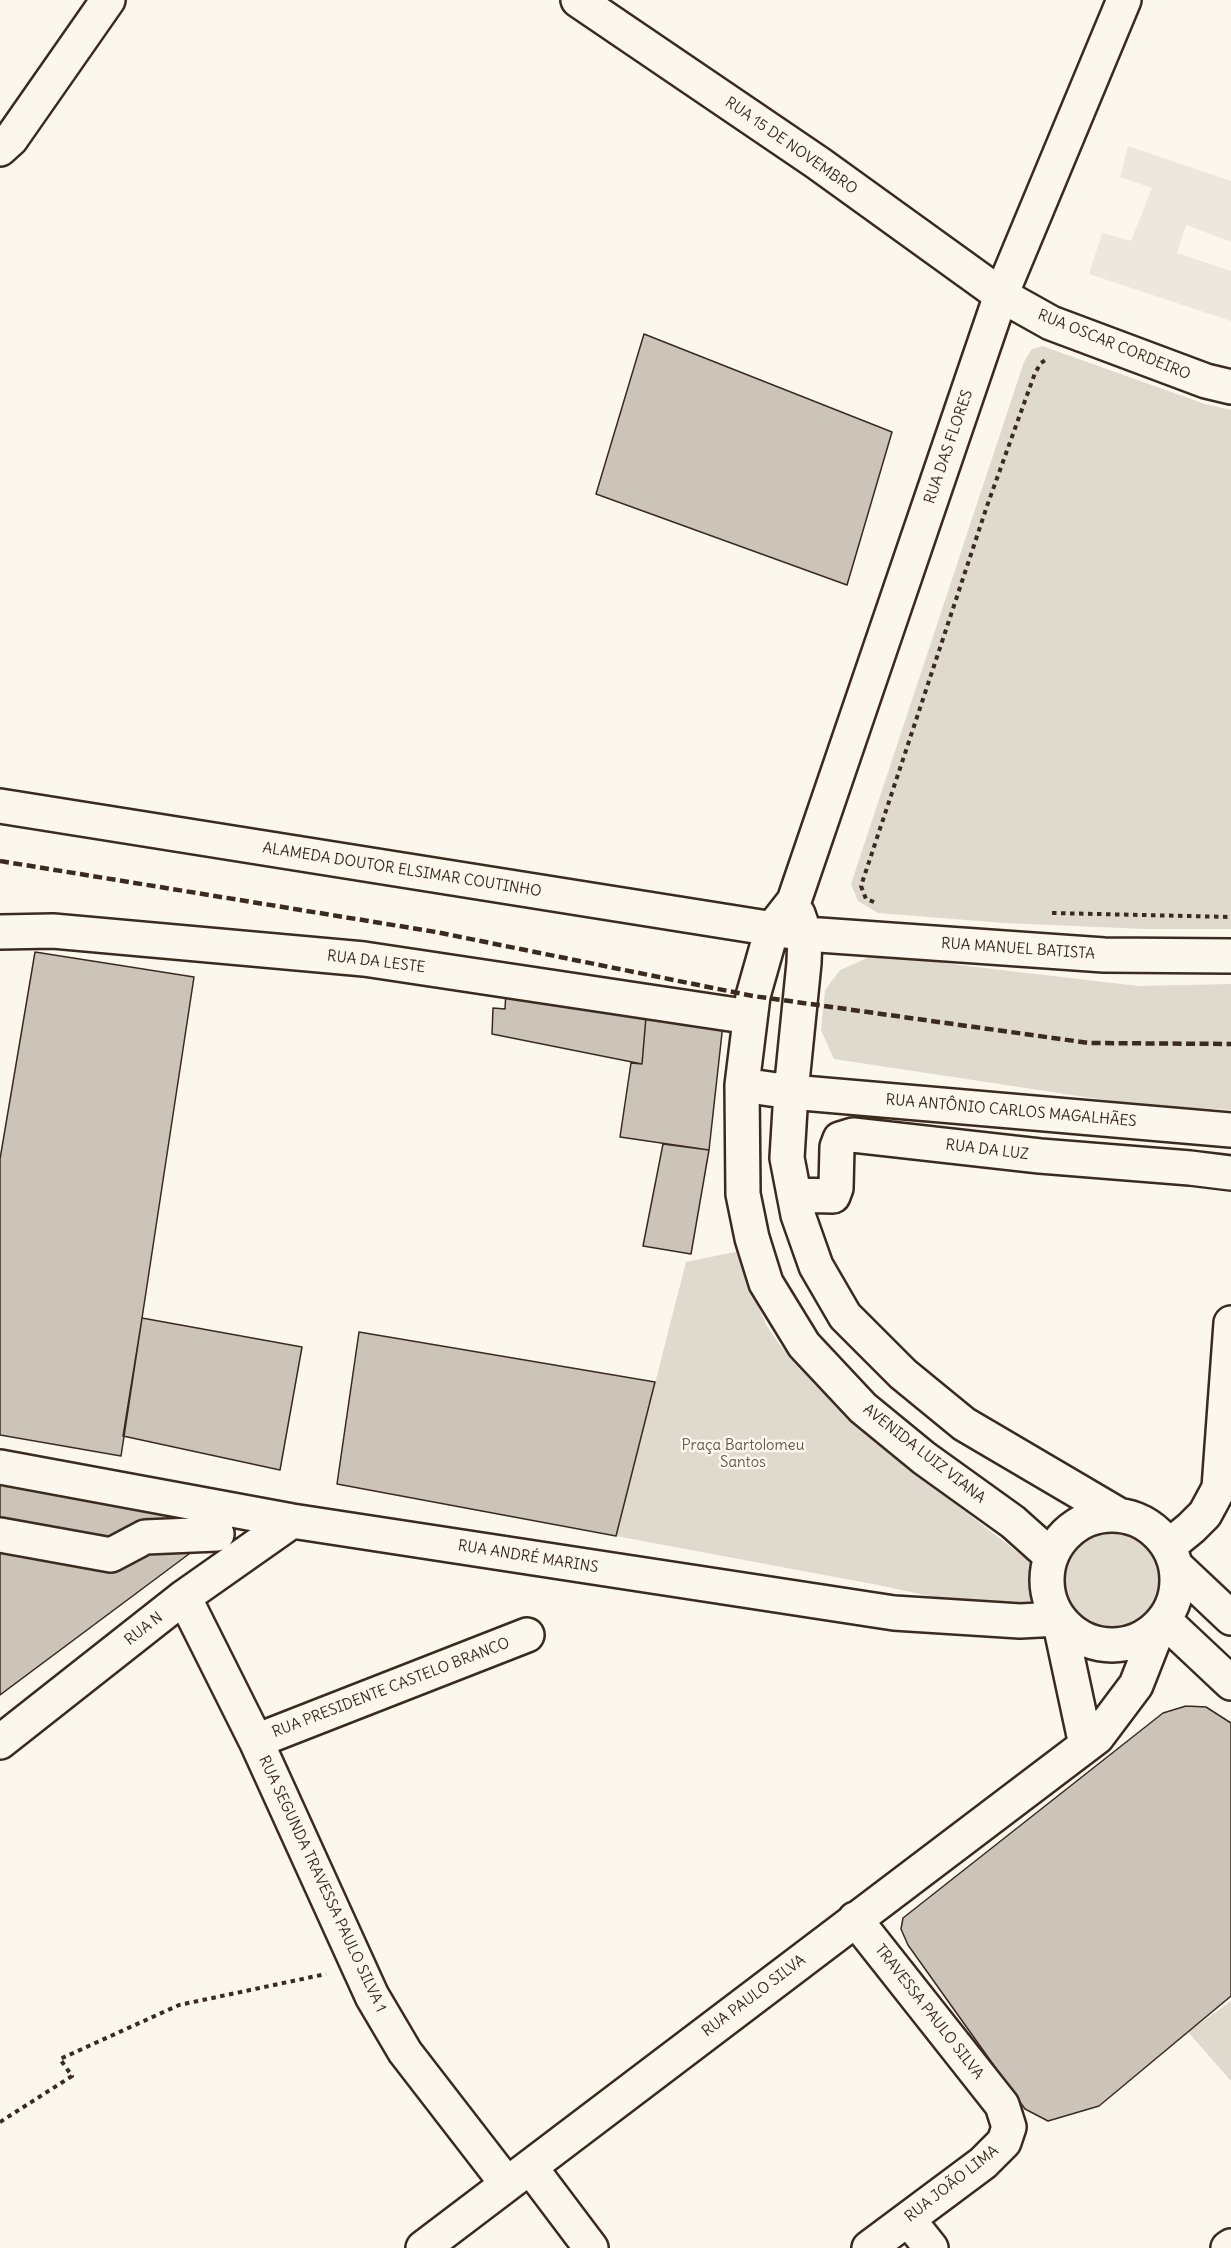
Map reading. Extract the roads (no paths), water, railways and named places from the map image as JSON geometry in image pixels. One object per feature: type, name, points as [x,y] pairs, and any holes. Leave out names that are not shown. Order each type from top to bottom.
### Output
[{"type":"street","points":[[0,149],[11,139],[108,0]]},
{"type":"street","name":"RUA 15 DE NOVEMBRO","points":[[578,0],[818,163],[1001,295]]},
{"type":"street","name":"RUA DAS FLORES","points":[[772,929],[794,901],[1001,295],[1124,0]]},
{"type":"street","name":"RUA OSCAR CORDEIRO","points":[[1001,295],[1051,323],[1206,381],[1231,387]]},
{"type":"street","name":"ALAMEDA DOUTOR ELSIMAR COUTINHO","points":[[0,806],[804,934]]},
{"type":"street","points":[[794,901],[804,934],[804,963],[787,1158],[798,1215],[816,1266],[845,1316],[903,1374],[964,1424],[1117,1514],[1137,1519],[1155,1530],[1173,1556],[1231,1618]]},
{"type":"street","name":"AVENIDA LUIZ VIANA","points":[[772,929],[753,996],[742,1085],[743,1194],[752,1238],[766,1283],[804,1345],[863,1408],[924,1458],[1013,1522],[1051,1556]]},
{"type":"street","name":"RUA DA LESTE","points":[[0,932],[53,931],[364,959],[750,1017]]},
{"type":"street","name":"RUA MANUEL BATISTA","points":[[804,934],[1104,955],[1231,956]]},
{"type":"street","name":"RUA ANTÔNIO CARLOS MAGALHÃES","points":[[742,1085],[791,1092],[1231,1130]]},
{"type":"street","name":"RUA DA LUZ","points":[[794,1195],[833,1196],[836,1188],[837,1147],[840,1139],[853,1135],[1040,1156],[1231,1173]]},
{"type":"street","points":[[1059,1619],[1075,1634],[1096,1644],[1117,1646],[1139,1641],[1161,1624],[1171,1611],[1178,1589],[1173,1556],[1191,1528],[1205,1514],[1219,1488],[1231,1323]]},
{"type":"street","name":"RUA ANDRÉ MARINS","points":[[0,1467],[291,1521],[894,1613],[1020,1621],[1059,1619]]},
{"type":"street","points":[[193,1503],[212,1523],[217,1534],[219,1557],[217,1568],[211,1577]]},
{"type":"street","points":[[1086,1745],[1059,1619],[1049,1599],[1047,1577],[1051,1556],[1061,1538],[1077,1524],[1096,1516],[1117,1514]]},
{"type":"street","name":"RUA N","points":[[0,1742],[184,1597],[291,1521]]},
{"type":"street","points":[[0,1535],[111,1555],[145,1537],[217,1534]]},
{"type":"street","points":[[1173,1556],[1231,1591]]},
{"type":"street","name":"RUA SEGUNDA TRAVESSA PAULO SILVA 1","points":[[184,1597],[256,1741],[372,1996],[405,2052],[518,2176],[591,2248]]},
{"type":"street","points":[[1161,1624],[1231,1683]]},
{"type":"street","name":"RUA PAULO SILVA","points":[[423,2248],[1096,1737],[1136,1685],[1161,1624]]},
{"type":"street","name":"RUA PRESIDENTE CASTELO BRANCO","points":[[256,1741],[527,1635]]},
{"type":"street","name":"TRAVESSA PAULO SILVA","points":[[855,1919],[1002,2105]]},
{"type":"street","name":"RUA JOÃO LIMA","points":[[869,2248],[983,2163],[1004,2142],[1009,2127],[1002,2105]]},
{"type":"street","points":[[908,2219],[931,2248]]},
{"type":"railway","points":[[0,861],[436,932],[753,996],[1089,1043],[1231,1044]]},
{"type":"park label","name":"Praça Bartolomeu Santos","points":[[743,1454]]}]
